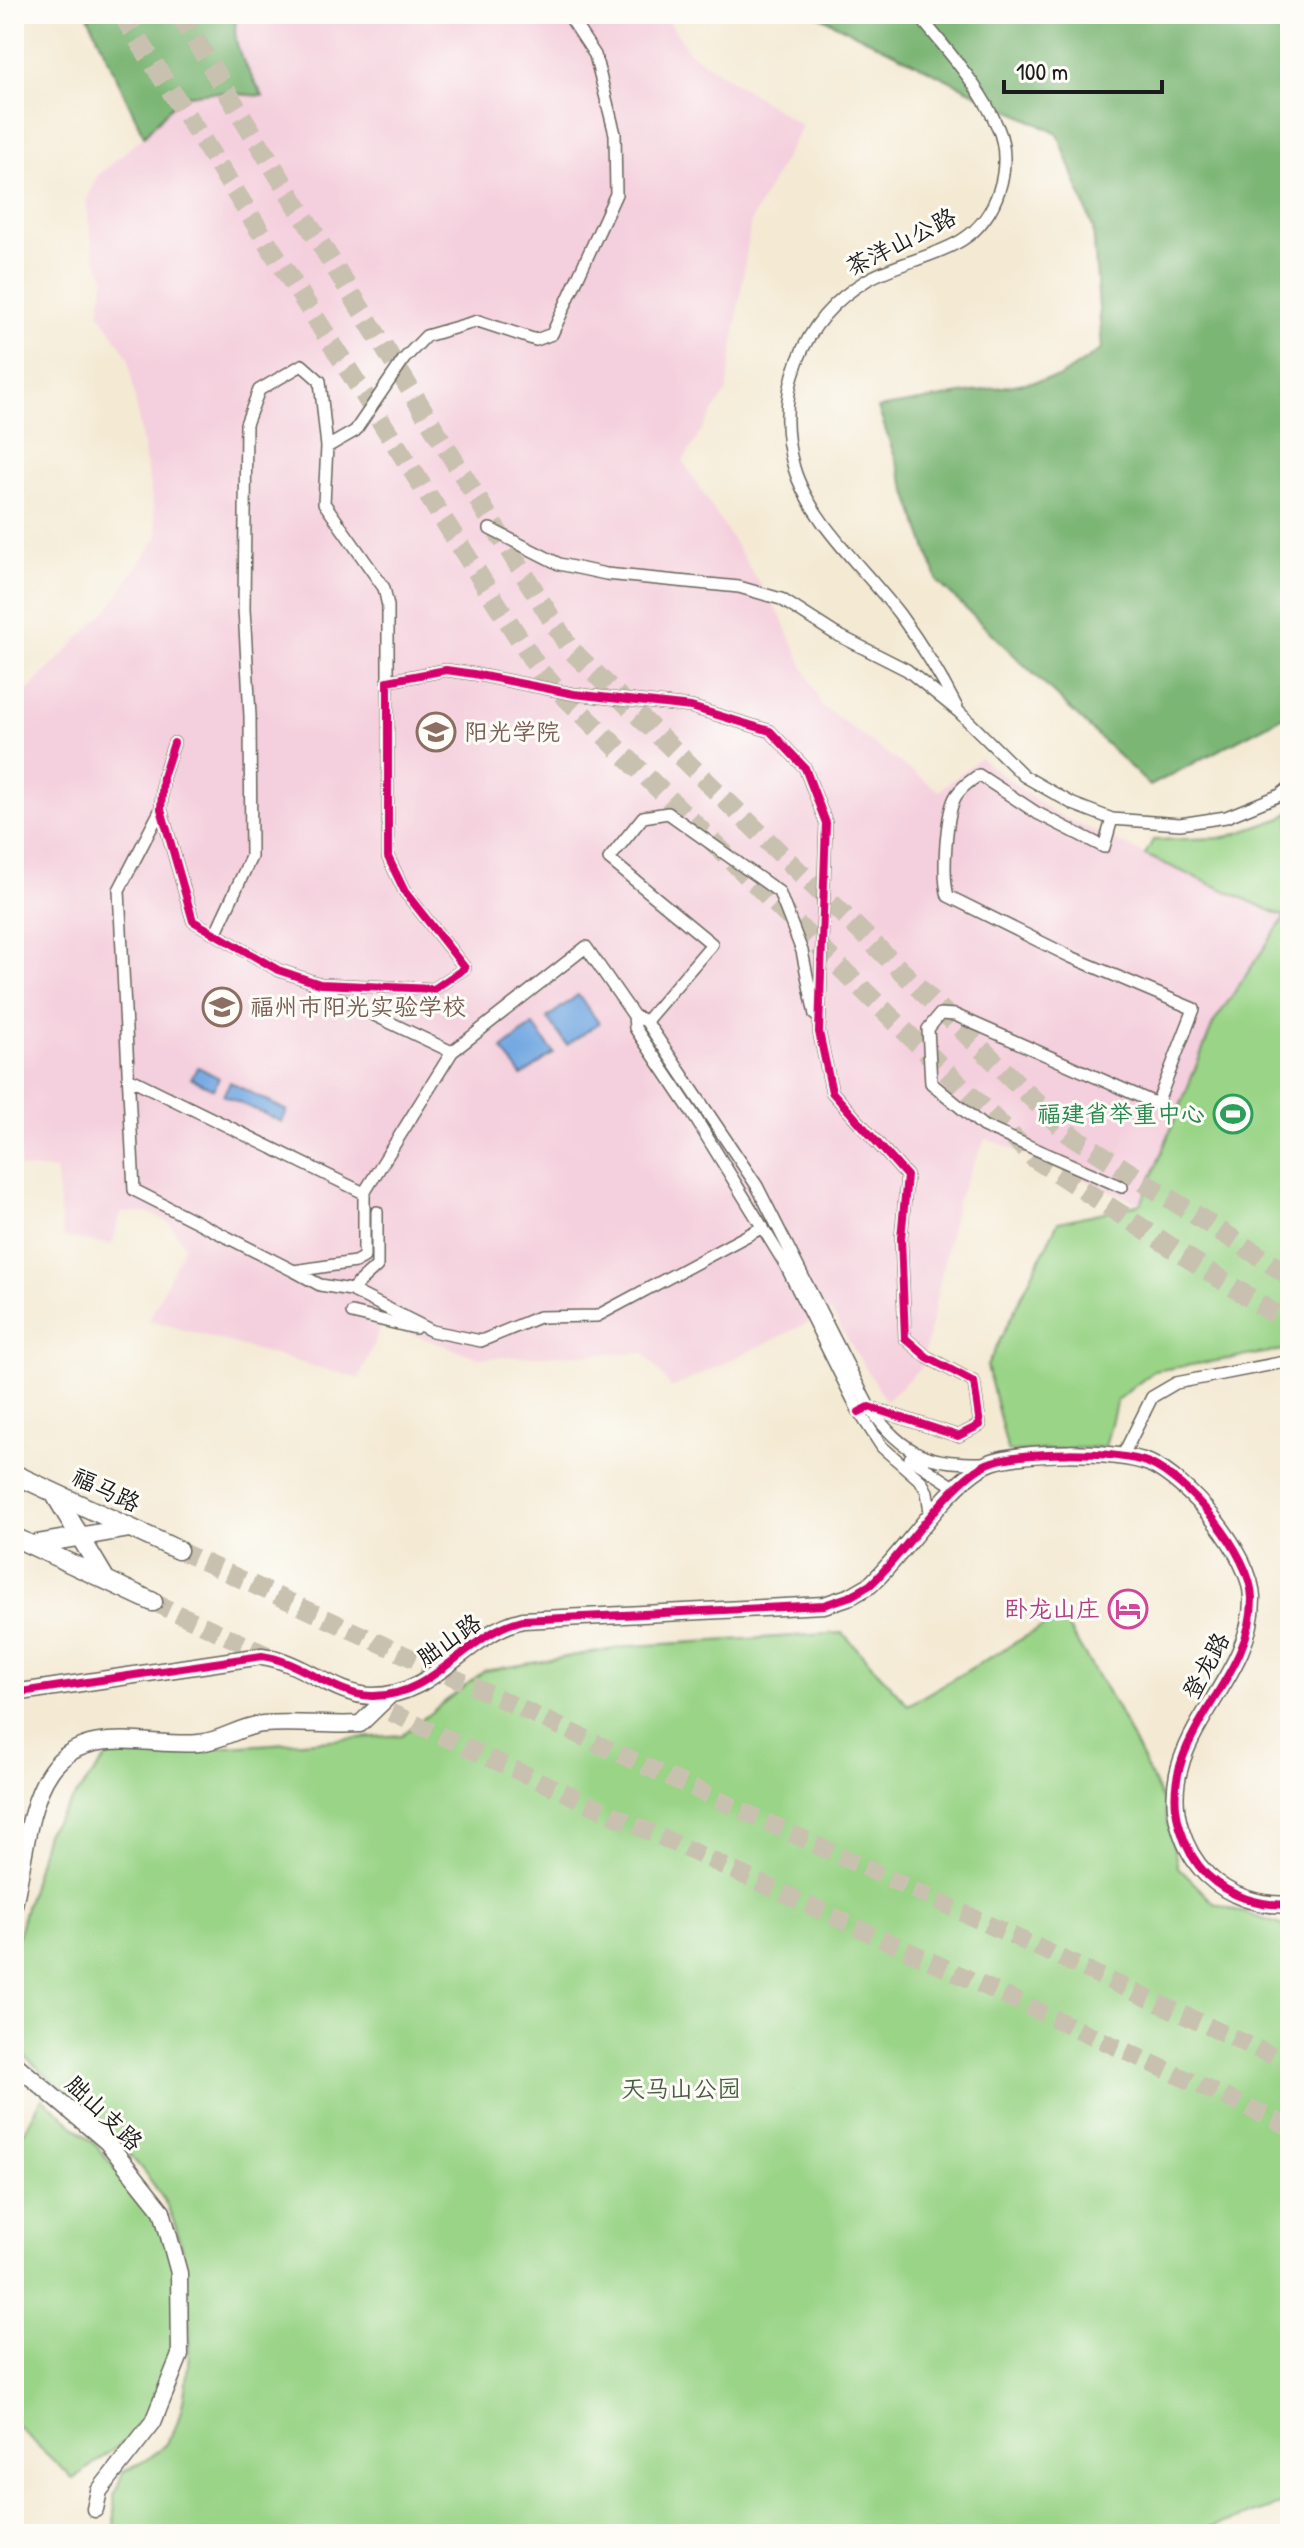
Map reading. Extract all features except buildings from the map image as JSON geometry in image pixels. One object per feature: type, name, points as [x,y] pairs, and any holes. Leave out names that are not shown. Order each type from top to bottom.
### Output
[{"type":"main road","name":"福马路","points":[[14,1474],[178,1550]]},
{"type":"main road","points":[[54,1493],[106,1580]]},
{"type":"main road","points":[[22,1541],[47,1539],[60,1527],[62,1510],[54,1493]]},
{"type":"main road","points":[[22,1541],[131,1528]]},
{"type":"main road","points":[[106,1580],[101,1562],[104,1546],[114,1534],[131,1528]]},
{"type":"main road","points":[[22,1541],[153,1602]]},
{"type":"street","points":[[327,447],[355,431],[404,359],[426,336],[478,321],[536,340],[552,334],[616,194],[615,134],[595,55],[568,14]]},
{"type":"street","name":"茶洋山公路","points":[[918,14],[978,91],[999,130],[1005,157],[1000,189],[985,217],[963,240],[868,279],[816,323],[795,362],[787,418],[795,471],[827,528],[899,614],[959,712]]},
{"type":"street","points":[[216,932],[251,857],[244,609],[246,424],[259,390],[302,365],[320,381],[327,447],[324,503],[384,588],[388,606],[388,857],[405,892],[465,968],[434,989],[320,984],[278,970]]},
{"type":"street","points":[[490,529],[559,564],[768,593],[834,633],[907,670],[959,712],[1024,776],[1073,804],[1112,819],[1180,824],[1226,817],[1280,795],[1290,787]]},
{"type":"street","points":[[388,681],[446,670],[574,694],[691,707],[770,731],[805,768],[826,823],[819,1032]]},
{"type":"street","points":[[174,743],[163,777],[161,809],[193,921],[278,970],[452,1052]]},
{"type":"street","points":[[1112,819],[1104,847],[1037,813],[979,775],[965,785],[953,801],[943,881],[948,896],[1071,957],[1194,1009],[1157,1104],[955,1015],[940,1014],[928,1029],[931,1083],[983,1126],[1122,1187]]},
{"type":"street","points":[[161,809],[119,890],[134,1190],[320,1285],[351,1290],[432,1331]]},
{"type":"street","points":[[294,1271],[355,1262],[364,1257],[364,1193],[452,1052],[586,947],[634,1016],[635,1028],[739,1187],[864,1410],[958,1436],[980,1425],[974,1382],[927,1357],[905,1338],[901,1238],[907,1176],[832,1092],[802,951],[779,892],[668,813],[643,817],[609,859],[712,944],[646,1021]]},
{"type":"street","points":[[634,1016],[646,1021],[751,1177],[812,1289],[882,1447],[956,1488]]},
{"type":"street","points":[[129,1078],[364,1193]]},
{"type":"street","points":[[739,1187],[751,1177]]},
{"type":"street","points":[[351,1290],[377,1266],[377,1212]]},
{"type":"street","points":[[352,1313],[481,1341],[539,1317],[597,1316],[763,1227]]},
{"type":"street","points":[[800,1294],[812,1289]]},
{"type":"street","points":[[1123,1455],[1152,1397],[1176,1383],[1290,1361]]},
{"type":"street","name":"登龙路","points":[[989,1463],[1061,1454],[1123,1455],[1159,1468],[1197,1502],[1236,1551],[1250,1582],[1251,1612],[1243,1646],[1180,1760],[1175,1803],[1182,1834],[1205,1872],[1226,1889],[1257,1902],[1290,1904]]},
{"type":"street","points":[[908,1459],[989,1463]]},
{"type":"street","points":[[908,1459],[927,1492],[932,1518]]},
{"type":"street","points":[[932,1518],[956,1488],[989,1463]]},
{"type":"street","name":"胐山路","points":[[14,1693],[262,1656],[296,1664],[362,1695],[391,1694],[414,1688],[489,1634],[523,1620],[797,1608],[837,1602],[870,1585],[932,1518]]},
{"type":"street","points":[[14,1905],[37,1800],[51,1770],[73,1751],[91,1743],[121,1740],[202,1743],[263,1724],[360,1724],[391,1694]]},
{"type":"street","name":"胐山支路","points":[[14,2063],[107,2142],[162,2211],[179,2273],[180,2355],[153,2422],[99,2491],[95,2509]]},
{"type":"shaded area","name":"阳光学院","points":[[237,14],[664,14],[690,53],[802,126],[751,221],[727,390],[683,461],[782,619],[822,706],[939,791],[980,758],[1052,812],[1285,917],[1213,1024],[1140,1204],[986,1138],[957,1201],[922,1366],[886,1401],[831,1312],[672,1388],[644,1353],[479,1358],[382,1324],[359,1379],[149,1320],[185,1245],[169,1223],[150,1213],[121,1213],[112,1245],[63,1237],[55,1170],[20,1168],[14,982],[14,704],[109,608],[158,536],[128,357],[99,313],[105,276],[94,256],[86,202],[97,176],[144,136],[181,96],[211,92],[262,96],[236,46],[234,27]]},
{"type":"green space","points":[[87,14],[237,14],[238,47],[263,96],[211,92],[181,96],[144,136]]},
{"type":"green space","points":[[815,14],[1290,14],[1290,713],[1150,786],[938,582],[878,408],[1060,377],[1102,349],[1093,228],[1058,134]]},
{"type":"green space","name":"福建省举重中心","points":[[1290,812],[1290,1349],[1154,1371],[1117,1400],[1105,1447],[1008,1452],[987,1366],[1058,1222],[1141,1204],[1213,1024],[1285,917],[1145,855],[1153,840],[1224,838],[1282,818]]},
{"type":"green space","name":"天马山公园","points":[[1061,1616],[1117,1708],[1163,1801],[1178,1867],[1214,1903],[1290,1928],[1290,2502],[1190,2534],[116,2534],[114,2496],[123,2472],[165,2445],[174,2431],[181,2408],[189,2349],[187,2284],[182,2254],[175,2226],[153,2183],[117,2141],[14,2046],[14,1951],[46,1833],[116,1746],[199,1749],[402,1735],[484,1671],[632,1646],[843,1633],[908,1705]]},
{"type":"green space","points":[[42,2098],[93,2142],[147,2206],[162,2232],[175,2268],[176,2382],[141,2429],[73,2479],[14,2423],[14,2151]]},
{"type":"water","points":[[578,995],[599,1023],[567,1045],[547,1018]]},
{"type":"water","points":[[533,1025],[554,1053],[522,1076],[502,1049]]},
{"type":"water","points":[[198,1067],[219,1078],[213,1089],[191,1078]]},
{"type":"water","points":[[230,1082],[287,1111],[282,1122],[223,1095]]},
{"type":"tunnel","points":[[122,14],[541,673],[1034,1158],[1290,1324]]},
{"type":"tunnel","points":[[179,14],[570,649],[1068,1133],[1290,1276]]},
{"type":"tunnel","points":[[178,1550],[1290,2064]]},
{"type":"tunnel","points":[[153,1602],[274,1658]]},
{"type":"tunnel","points":[[366,1701],[1290,2127]]},
{"type":"cycle path","points":[[174,743],[163,777],[161,809],[193,921],[278,970],[320,984],[434,989],[465,968],[405,892],[388,857],[388,681],[446,670],[574,694],[691,707],[770,731],[805,768],[826,823],[819,1032],[832,1092],[907,1176],[901,1238],[905,1338],[927,1357],[974,1382],[980,1425],[958,1436],[869,1407],[859,1412]]},
{"type":"cycle path","points":[[14,1693],[262,1656],[290,1664],[344,1690],[371,1696],[393,1694],[413,1687],[484,1638],[523,1620],[824,1605],[851,1596],[870,1585],[958,1486],[987,1464],[1021,1456],[1068,1453],[1135,1459],[1165,1472],[1215,1520],[1241,1561],[1252,1598],[1248,1629],[1237,1658],[1191,1738],[1180,1766],[1175,1796],[1182,1834],[1198,1865],[1225,1889],[1256,1902],[1290,1904]]},
{"type":"place","name":"阳光学院","points":[[436,732]]},
{"type":"place","name":"福州市阳光实验学校","points":[[222,1007]]},
{"type":"place","name":"福建省举重中心","points":[[1233,1114]]},
{"type":"place","name":"卧龙山庄","points":[[1128,1609]]}]
